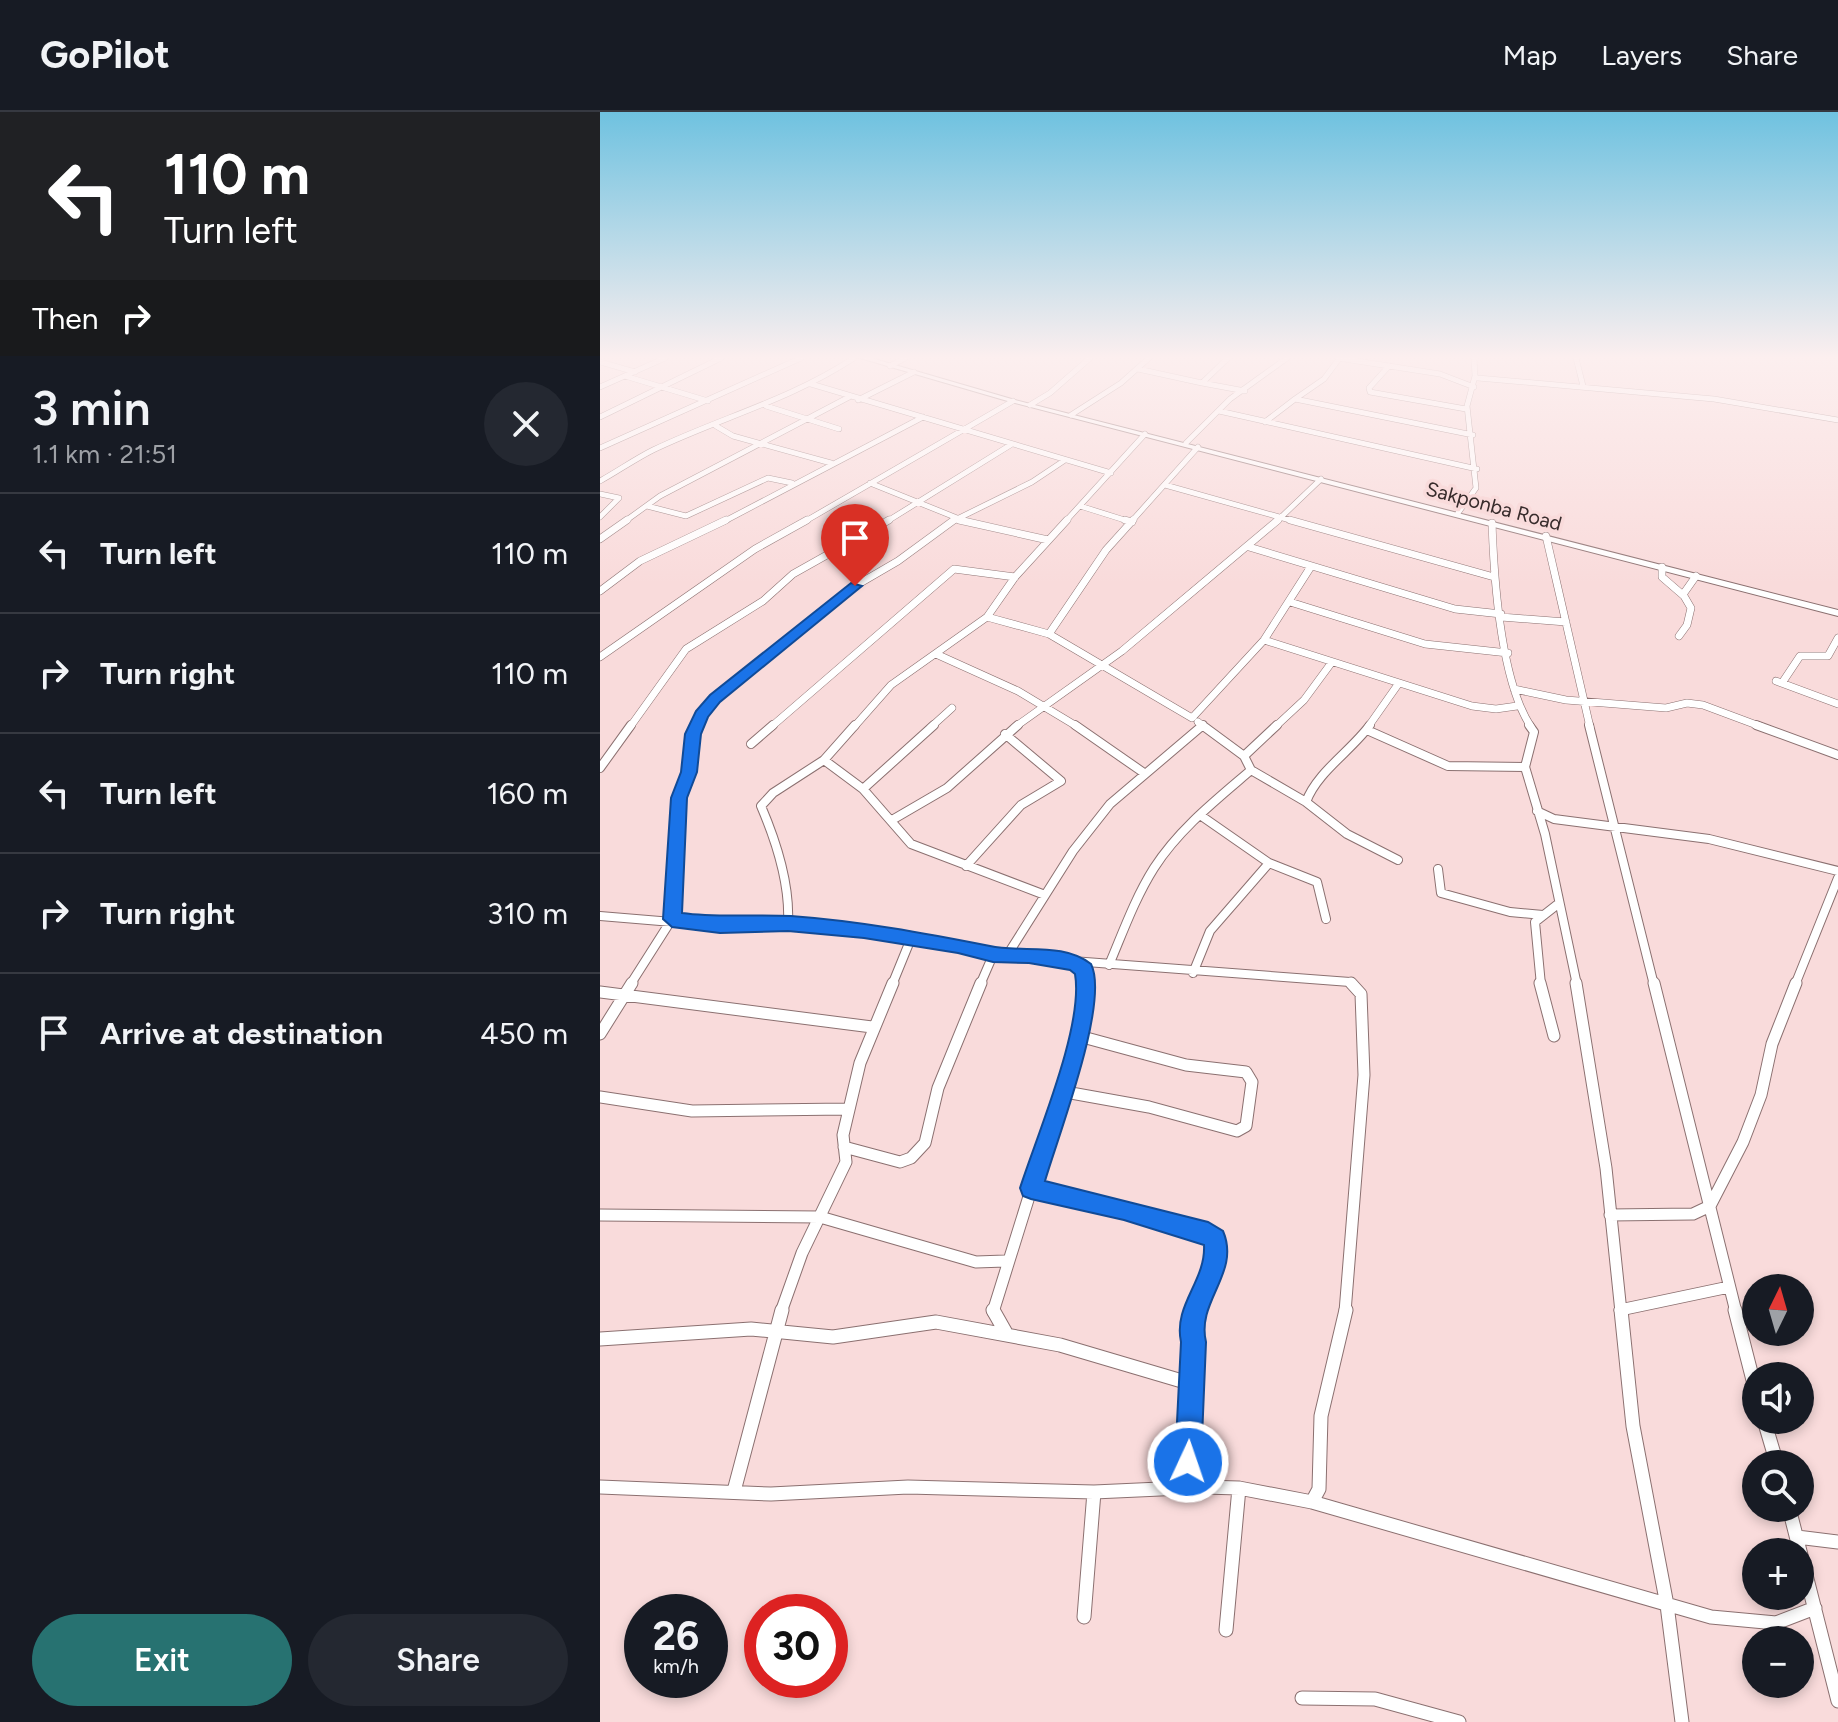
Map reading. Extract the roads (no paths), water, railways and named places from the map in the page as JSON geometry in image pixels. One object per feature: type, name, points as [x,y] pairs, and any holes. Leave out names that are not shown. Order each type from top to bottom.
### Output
[{"type":"main road","name":"Sakponba Road","points":[[1142,433],[1838,613]]},
{"type":"street","points":[[600,448],[634,433]]},
{"type":"street","points":[[600,481],[653,450],[697,433]]},
{"type":"street","points":[[728,433],[831,463]]},
{"type":"street","points":[[600,539],[690,479],[784,433]]},
{"type":"street","points":[[601,588],[635,563],[686,541],[891,433]]},
{"type":"street","points":[[600,657],[755,549],[962,433]]},
{"type":"street","points":[[978,433],[1111,473]]},
{"type":"street","points":[[1186,443],[1196,433]]},
{"type":"street","points":[[1315,433],[1477,469]]},
{"type":"street","points":[[1458,513],[1475,493],[1477,469],[1473,435],[1464,433]]},
{"type":"street","points":[[788,923],[789,905],[770,827],[761,806],[773,793],[824,760],[891,685],[987,617],[1015,577],[1145,434]]},
{"type":"street","points":[[600,768],[686,649],[763,601],[793,574],[843,548],[1012,444]]},
{"type":"street","points":[[1049,634],[1106,550],[1198,447]]},
{"type":"street","points":[[600,1034],[672,919],[679,798],[689,772],[693,734],[701,715],[715,698],[829,604],[955,519],[1032,482],[1065,460]]},
{"type":"street","points":[[647,506],[686,516],[768,478],[792,483]]},
{"type":"street","points":[[892,820],[947,788],[1005,734],[1101,666],[1249,547],[1321,479]]},
{"type":"street","points":[[870,483],[955,519],[1048,540]]},
{"type":"street","points":[[1165,485],[1283,515],[1494,577]]},
{"type":"street","points":[[600,494],[619,498],[600,517]]},
{"type":"street","points":[[1080,506],[1132,522]]},
{"type":"street","points":[[1492,523],[1494,577],[1517,706],[1534,732],[1525,767],[1574,969],[1610,1215],[1633,1426],[1667,1605],[1682,1722]]},
{"type":"street","points":[[1546,536],[1594,747],[1748,1362]]},
{"type":"street","points":[[1249,547],[1310,568],[1455,609],[1544,623],[1566,622]]},
{"type":"street","points":[[1662,567],[1662,577],[1684,593],[1690,614],[1679,636]]},
{"type":"street","points":[[1192,718],[1264,640],[1310,568]]},
{"type":"street","points":[[751,744],[954,569],[1015,577]]},
{"type":"street","points":[[1684,593],[1696,576]]},
{"type":"street","points":[[1290,602],[1424,645],[1480,654],[1508,653]]},
{"type":"street","points":[[987,617],[1049,634],[1192,718],[1244,756],[1251,770],[1306,802],[1347,834],[1398,860]]},
{"type":"street","points":[[1825,656],[1838,638]]},
{"type":"street","points":[[1264,640],[1472,706],[1496,709],[1517,706]]},
{"type":"street","points":[[936,654],[971,668],[1086,729],[1144,773]]},
{"type":"street","points":[[1838,661],[1825,656],[1800,656],[1779,682],[1838,704]]},
{"type":"street","points":[[1244,756],[1304,700],[1332,662]]},
{"type":"street","points":[[1306,802],[1311,789],[1367,730],[1399,683]]},
{"type":"street","points":[[1514,689],[1586,702],[1666,708],[1687,703],[1703,705],[1838,755]]},
{"type":"street","points":[[863,789],[952,708]]},
{"type":"street","points":[[1008,954],[1045,895],[1110,804],[1203,725]]},
{"type":"street","points":[[1367,730],[1448,766],[1525,767]]},
{"type":"street","points":[[966,866],[1021,805],[1061,781],[1005,734]]},
{"type":"street","points":[[824,760],[863,789],[892,820],[898,834],[911,844],[1045,895]]},
{"type":"street","points":[[1109,965],[1145,883],[1167,850],[1200,815],[1251,770]]},
{"type":"street","points":[[1537,811],[1554,819],[1709,839],[1838,871]]},
{"type":"street","points":[[1200,815],[1269,863],[1317,882],[1326,919]]},
{"type":"street","points":[[1193,973],[1210,931],[1269,863]]},
{"type":"street","points":[[1438,869],[1441,893],[1510,912],[1543,915]]},
{"type":"street","points":[[1610,1215],[1693,1214],[1710,1206],[1743,1142],[1761,1095],[1772,1044],[1838,878]]},
{"type":"street","points":[[1554,1036],[1540,987],[1534,936],[1535,922],[1558,904]]},
{"type":"street","points":[[600,916],[672,919],[720,926],[788,923],[912,936],[993,955],[1029,955],[1075,963],[1193,973],[1342,980],[1358,986],[1361,994],[1363,1100],[1348,1300],[1321,1416],[1319,1489],[1312,1502]]},
{"type":"street","points":[[734,1491],[774,1332],[802,1253],[846,1162],[847,1109],[872,1027],[912,936]]},
{"type":"street","points":[[1020,937],[1029,955]]},
{"type":"street","points":[[844,1147],[900,1162],[911,1158],[925,1143],[938,1088],[993,955]]},
{"type":"street","points":[[1006,1333],[993,1312],[1005,1261],[1079,1036],[1088,977],[1075,963]]},
{"type":"street","points":[[600,992],[732,1006],[872,1027]]},
{"type":"street","points":[[1060,1091],[1149,1107],[1237,1131],[1246,1126],[1252,1082],[1246,1072],[1186,1065],[1079,1036]]},
{"type":"street","points":[[600,1097],[661,1111],[777,1113],[847,1109]]},
{"type":"street","points":[[1031,1188],[1124,1209],[1208,1233],[1215,1240],[1217,1265],[1192,1313],[1190,1327],[1192,1384],[1187,1488]]},
{"type":"street","points":[[600,1215],[820,1217],[976,1262],[993,1264],[1005,1261]]},
{"type":"street","points":[[1620,1310],[1729,1287]]},
{"type":"street","points":[[600,1339],[751,1329],[833,1337],[936,1322],[970,1331],[1006,1333],[1192,1384]]},
{"type":"street","points":[[600,1487],[771,1494],[908,1487],[1094,1492],[1239,1488],[1312,1502],[1711,1617],[1770,1625],[1792,1622],[1815,1608]]},
{"type":"street","points":[[1226,1630],[1239,1488]]},
{"type":"street","points":[[1084,1617],[1094,1492]]},
{"type":"street","points":[[1793,1522],[1838,1701]]},
{"type":"street","points":[[1797,1537],[1838,1542]]},
{"type":"street","points":[[1302,1698],[1375,1699],[1459,1722]]}]
